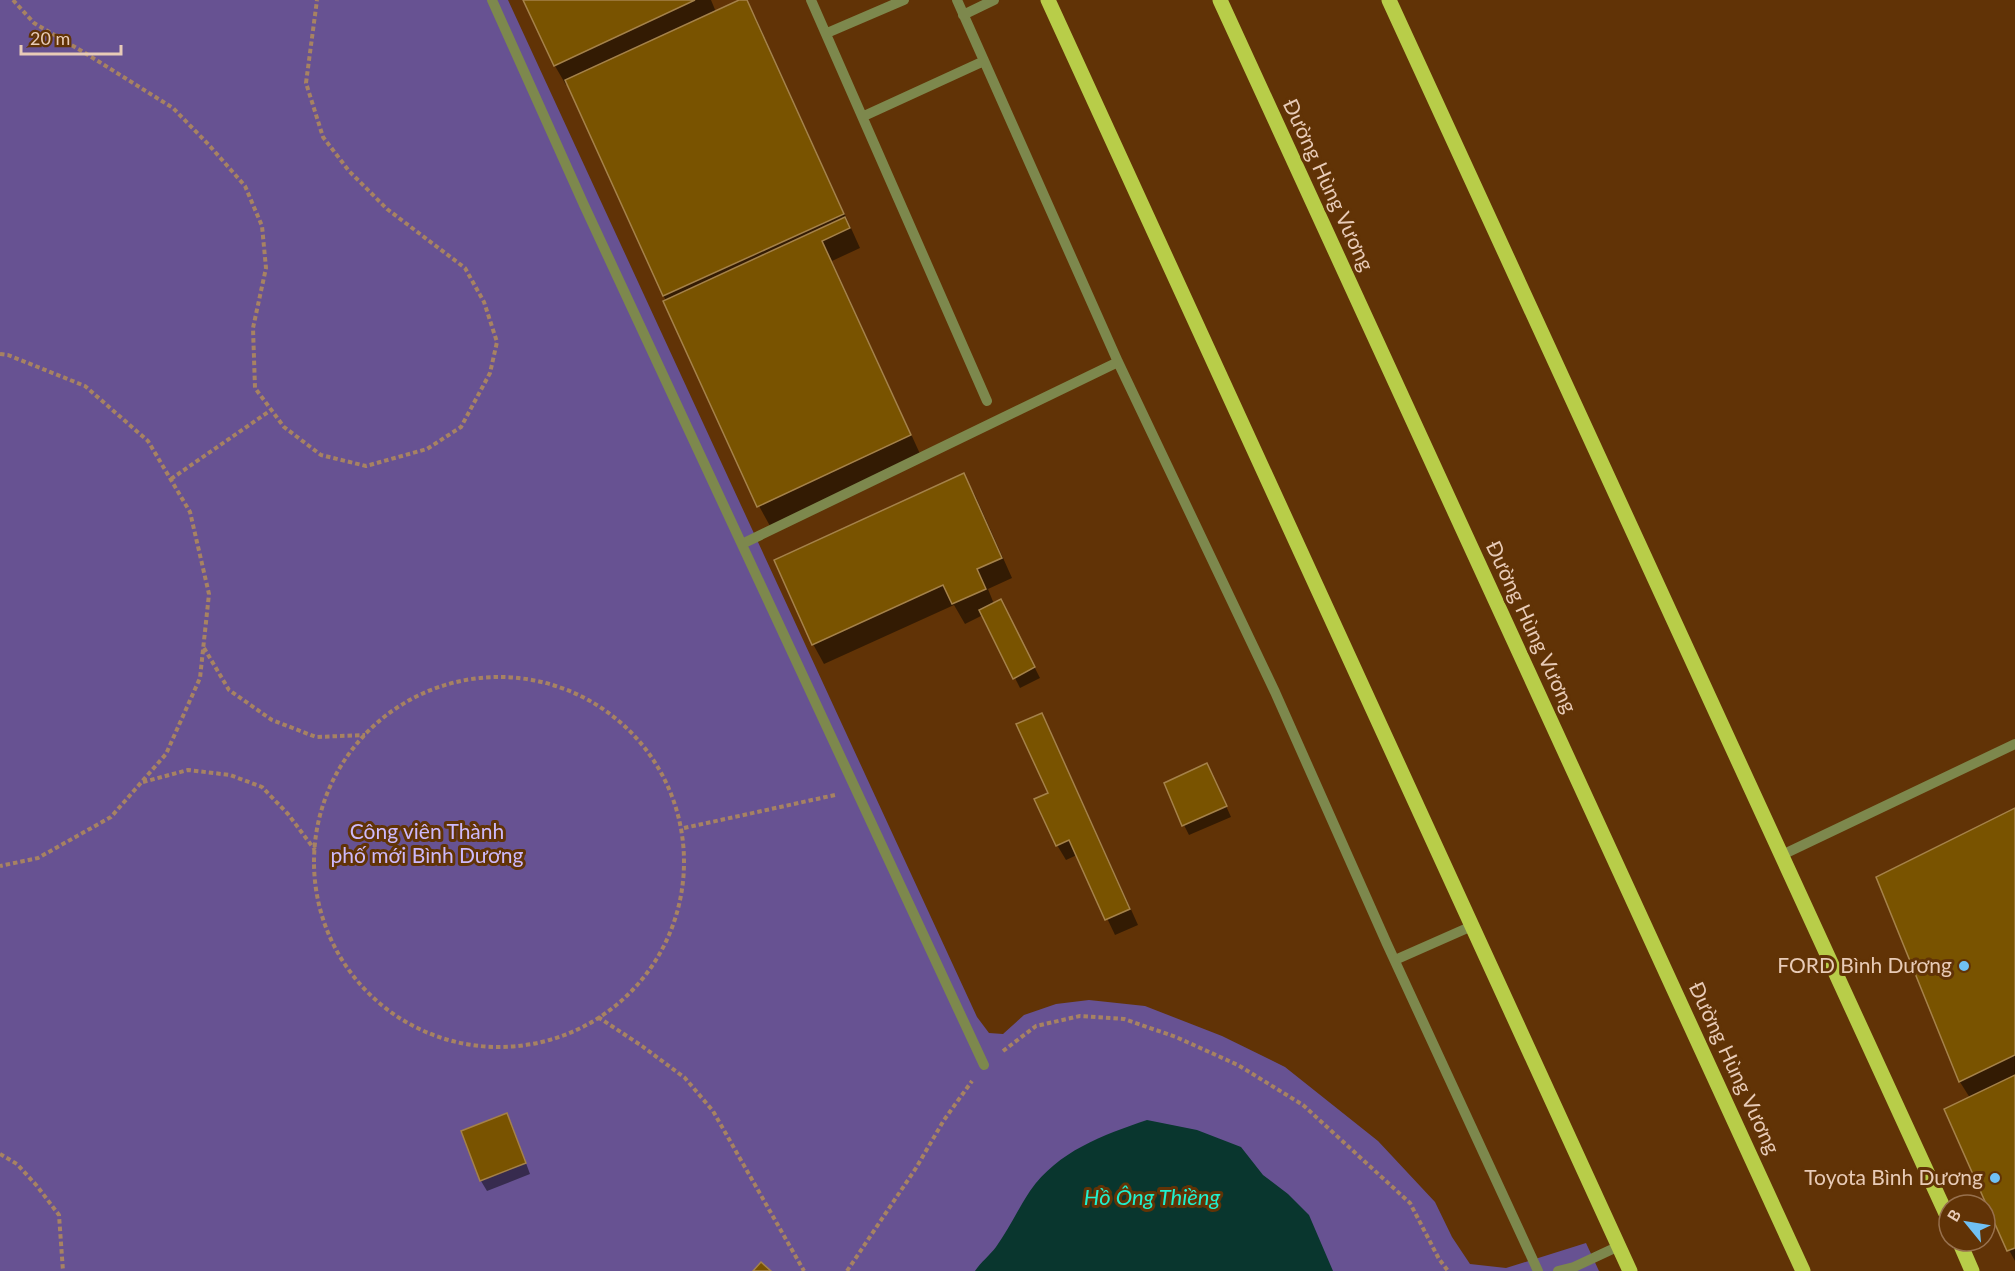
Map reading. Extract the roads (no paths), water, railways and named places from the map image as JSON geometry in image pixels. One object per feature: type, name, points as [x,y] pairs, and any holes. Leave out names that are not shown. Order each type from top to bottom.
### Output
[{"type":"main road","points":[[1048,0],[1630,1271]]},
{"type":"main road","name":"Đường Hùng Vương","points":[[1220,0],[1803,1271]]},
{"type":"main road","points":[[1389,0],[1937,1194]]},
{"type":"main road","points":[[1964,1253],[1972,1271]]},
{"type":"street","points":[[492,0],[984,1065]]},
{"type":"street","points":[[812,0],[987,401]]},
{"type":"street","points":[[827,33],[904,0]]},
{"type":"street","points":[[957,0],[1118,362],[1275,692],[1538,1271]]},
{"type":"street","points":[[963,15],[994,0]]},
{"type":"street","points":[[864,116],[984,62]]},
{"type":"street","points":[[742,544],[1118,362]]},
{"type":"street","points":[[1782,855],[2015,744]]},
{"type":"street","points":[[1395,960],[1472,926]]},
{"type":"street","points":[[1558,1271],[1574,1267],[1619,1245]]},
{"type":"water","name":"Hồ Ông Thiềng","points":[[1147,1120],[1197,1130],[1241,1147],[1263,1175],[1288,1194],[1309,1215],[1333,1271],[975,1271],[1001,1240],[1030,1191],[1054,1165],[1082,1146]]},
{"type":"place","name":"FORD Bình Dương","points":[[1964,966]]},
{"type":"place","name":"Toyota Bình Dương","points":[[1995,1178]]},
{"type":"park label","name":"Công viên Thành phố mới Bình Dương","points":[[427,844]]}]
